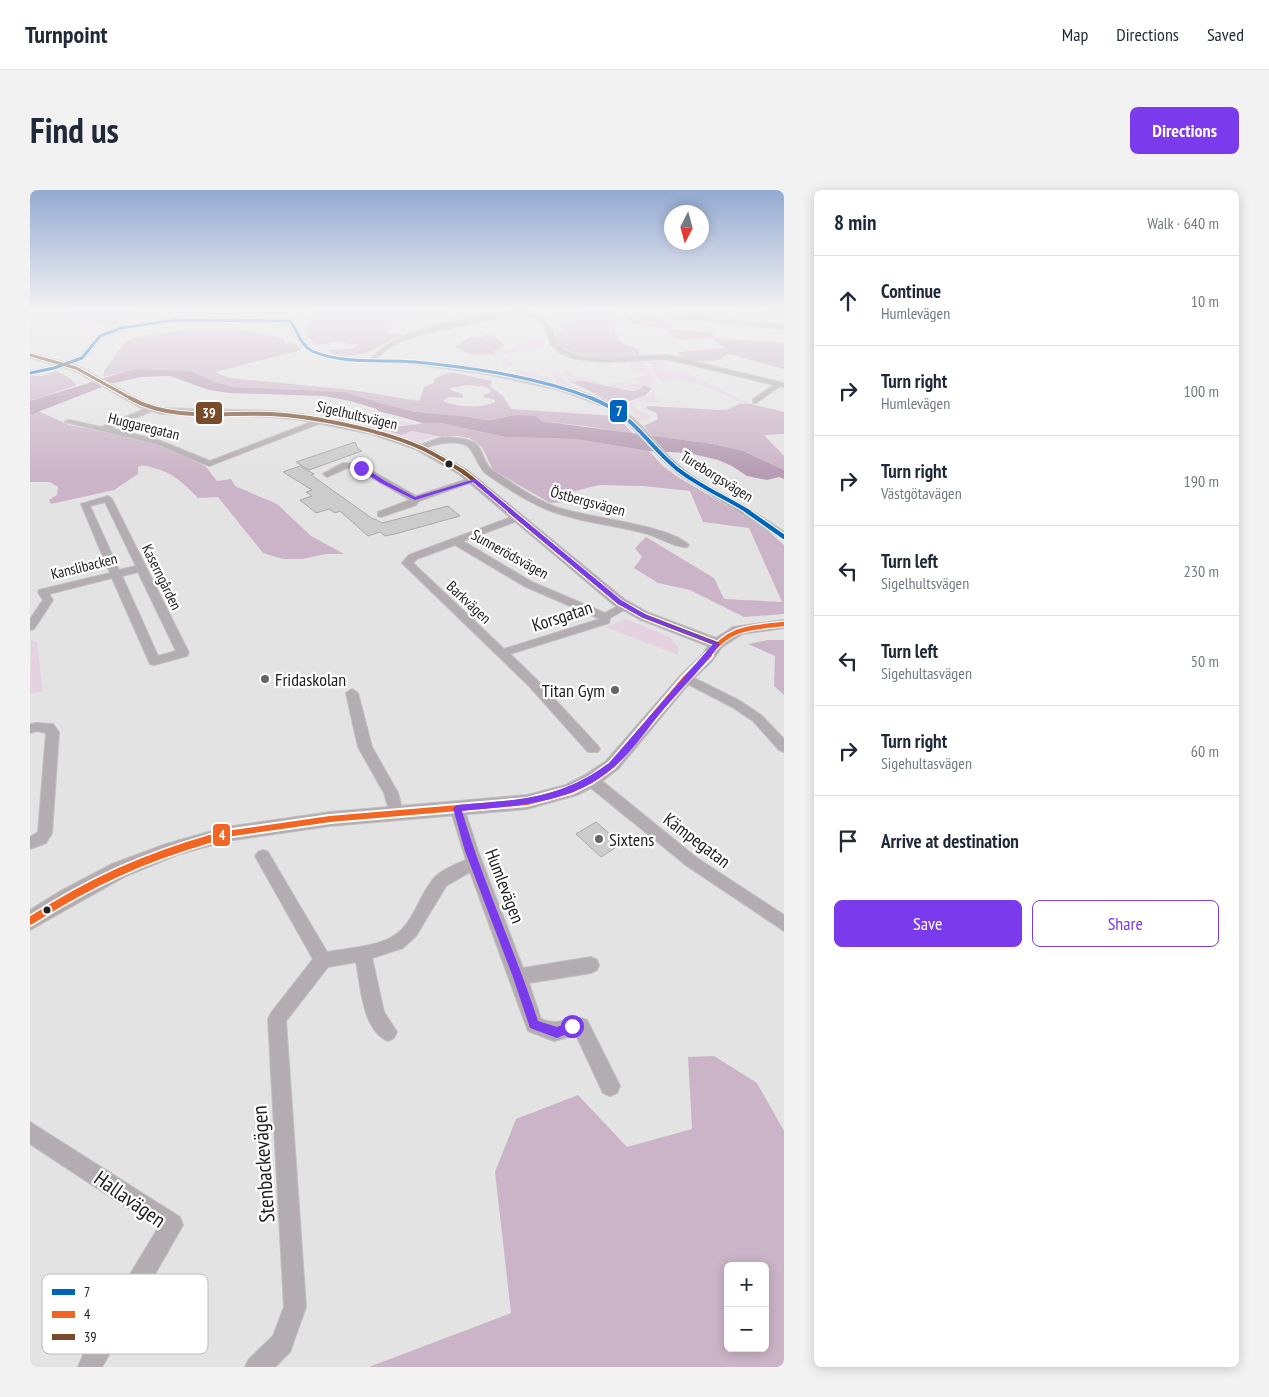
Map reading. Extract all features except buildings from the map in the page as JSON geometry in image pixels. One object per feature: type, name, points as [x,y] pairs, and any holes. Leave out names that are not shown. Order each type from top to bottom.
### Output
[{"type":"street","points":[[30,373],[62,365]]},
{"type":"street","name":"Sigelhultsvägen","points":[[68,365],[153,409],[178,413],[280,415],[322,421],[388,436],[419,447],[450,463],[474,480],[517,518],[626,606],[644,616],[717,644]]},
{"type":"street","name":"Tureborgsvägen","points":[[428,365],[451,367],[525,381],[560,389],[612,406],[627,417],[666,459],[686,476],[739,506],[784,537]]},
{"type":"street","points":[[701,365],[782,384]]},
{"type":"street","points":[[756,401],[782,384]]},
{"type":"street","points":[[102,429],[153,409]]},
{"type":"street","name":"Huggaregatan","points":[[69,422],[144,437],[190,453],[209,464],[322,421]]},
{"type":"street","name":"Östbergsvägen","points":[[419,447],[442,439],[466,442],[475,447],[482,465],[489,472],[546,506],[581,516],[641,528],[684,545]]},
{"type":"street","points":[[327,474],[346,465],[357,466],[415,498],[474,480]]},
{"type":"street","points":[[382,514],[411,504],[415,498]]},
{"type":"street","name":"Kaserngården","points":[[108,500],[183,653],[154,660],[118,578],[85,504],[108,500]]},
{"type":"street","name":"Barkvägen","points":[[517,518],[413,558],[407,563],[502,653],[594,749]]},
{"type":"street","name":"Sunnerödsvägen","points":[[456,541],[528,584],[605,617]]},
{"type":"street","name":"Kanslibacken","points":[[30,627],[45,596],[143,571]]},
{"type":"street","name":"Korsgatan","points":[[502,653],[584,629],[605,621],[605,617],[626,606]]},
{"type":"street","points":[[30,920],[66,898],[120,870],[173,849],[226,834],[396,813],[527,802],[554,796],[591,780],[612,765],[686,678],[707,658],[717,644],[738,630],[784,624]]},
{"type":"street","points":[[686,678],[743,708],[757,718],[784,747]]},
{"type":"street","points":[[352,693],[365,747],[391,793],[396,813]]},
{"type":"street","points":[[30,729],[48,727],[53,732],[46,833],[41,839],[30,843]]},
{"type":"street","name":"Kämpegatan","points":[[591,780],[692,862],[784,924]]},
{"type":"street","name":"Humlevägen","points":[[457,808],[534,1025],[557,1032],[572,1026],[581,1026],[610,1086]]},
{"type":"street","points":[[263,856],[322,960],[363,953],[397,943],[410,931],[441,881],[456,871],[475,863]]},
{"type":"street","points":[[363,953],[376,1016],[388,1032]]},
{"type":"street","name":"Stenbackevägen","points":[[257,1367],[282,1344],[295,1307],[277,1019],[322,960]]},
{"type":"street","points":[[518,977],[591,965]]},
{"type":"street","name":"Hallavägen","points":[[30,1132],[172,1225],[143,1274]]},
{"type":"street","name":"Hallavägen","points":[[90,1367],[95,1354]]},
{"type":"shaded area","points":[[108,365],[243,365],[215,372],[230,378],[352,390],[419,401],[424,387],[434,383],[435,378],[451,372],[492,381],[490,386],[503,396],[511,409],[615,416],[634,434],[541,421],[515,415],[490,420],[407,411],[345,392],[235,387],[185,371],[134,369],[104,377],[104,371]],"holes":[[[468,385],[485,387],[491,390],[490,393],[483,395],[495,400],[495,402],[483,406],[455,405],[443,401],[449,397],[463,398],[463,395],[449,388]]]},
{"type":"shaded area","points":[[503,365],[512,365],[507,366],[508,369],[547,376],[552,381],[549,383],[520,377],[522,374],[504,368]]},
{"type":"shaded area","points":[[631,365],[646,365],[654,383],[633,391],[600,386],[610,386],[609,383],[635,385],[639,382],[633,380],[640,376],[648,375],[644,372],[637,372],[630,367]]},
{"type":"shaded area","points":[[651,365],[667,365],[668,367],[664,369],[688,374],[751,404],[740,403],[713,389],[688,382],[665,380],[666,382],[663,384]]},
{"type":"shaded area","points":[[769,365],[784,365],[784,369]]},
{"type":"shaded area","points":[[134,369],[190,371],[215,382],[235,387],[345,392],[407,411],[490,420],[515,415],[536,416],[541,421],[713,444],[743,451],[784,470],[784,479],[779,477],[767,480],[747,476],[732,466],[718,460],[689,453],[649,451],[575,439],[505,437],[441,423],[422,423],[354,402],[325,396],[229,393],[209,390],[170,376],[141,377],[110,384],[30,415],[30,401]]},
{"type":"shaded area","points":[[564,370],[572,373],[572,376],[598,382],[600,386],[571,382],[565,375]]},
{"type":"shaded area","points":[[56,371],[68,377],[77,385],[30,401],[30,375],[41,376]]},
{"type":"shaded area","points":[[551,371],[557,371],[569,383],[589,394],[552,384],[556,380],[548,373],[553,372]]},
{"type":"shaded area","points":[[583,381],[629,391],[636,391],[645,385],[652,388],[645,396],[626,402],[625,407],[621,407],[571,382]]},
{"type":"shaded area","points":[[654,390],[658,403],[639,401],[633,404],[634,408],[651,416],[647,420],[637,421],[629,404],[649,396]]},
{"type":"shaded area","points":[[739,404],[751,404],[784,412],[784,434],[764,435],[784,456],[784,470],[743,451],[713,444],[652,436],[644,426],[658,419],[656,413],[646,408],[648,406],[720,410],[729,409]]},
{"type":"shaded area","points":[[38,411],[69,425],[139,439],[185,455],[206,467],[217,481],[231,479],[235,486],[277,504],[311,536],[344,554],[326,554],[302,559],[283,559],[263,553],[218,497],[198,498],[183,483],[166,472],[145,466],[138,467],[138,474],[114,490],[51,504],[49,500],[57,495],[58,487],[50,482],[30,482],[30,415]]},
{"type":"shaded area","points":[[383,417],[418,425],[398,425],[390,431],[401,435],[412,431],[438,436],[418,442],[365,427]]},
{"type":"shaded area","points":[[441,423],[505,437],[575,439],[649,451],[664,467],[681,479],[762,526],[784,545],[784,614],[744,617],[690,590],[658,583],[634,568],[642,557],[635,548],[646,537],[714,578],[724,599],[782,602],[749,528],[703,522],[690,491],[643,486],[599,485],[571,492],[573,502],[550,503],[493,470],[482,447],[469,438],[438,436],[412,431],[401,435],[389,431],[401,426]]},
{"type":"shaded area","points":[[626,619],[670,637],[678,647],[678,655],[606,627]]},
{"type":"shaded area","points":[[768,640],[784,640],[784,695],[774,686],[775,656],[748,644]]},
{"type":"shaded area","points":[[31,641],[37,642],[43,692],[30,694]]},
{"type":"shaded area","points":[[714,1056],[757,1083],[784,1131],[784,1367],[369,1367],[511,1313],[495,1172],[516,1119],[578,1095],[627,1147],[692,1129],[688,1057]]},
{"type":"waterway","points":[[383,408],[414,416],[468,421]]},
{"type":"transit line","name":"7","points":[[30,373],[63,365]]},
{"type":"transit line","name":"39","points":[[65,365],[76,368],[142,405],[161,411],[272,414],[301,417],[373,432],[419,447],[463,472],[619,602],[644,616],[717,644]]},
{"type":"transit line","name":"7","points":[[436,365],[537,382],[606,404],[616,409],[635,424],[667,459],[683,473],[740,507],[784,537]]},
{"type":"transit line","name":"4","points":[[30,921],[66,898],[119,870],[173,849],[226,834],[330,819],[527,802],[571,790],[591,780],[612,765],[686,678],[707,658],[717,644],[738,630],[784,624]]},
{"type":"place","name":"Fridaskolan","points":[[265,679]]},
{"type":"place","name":"Titan Gym","points":[[615,690]]},
{"type":"place","name":"Sixtens","points":[[599,839]]},
{"type":"route","points":[[361,468],[406,495],[415,498],[474,480],[619,602],[644,616],[717,644],[707,658],[686,678],[612,765],[591,780],[554,796],[527,802],[457,808],[470,851],[491,903],[534,1025],[557,1032],[572,1026]]}]
